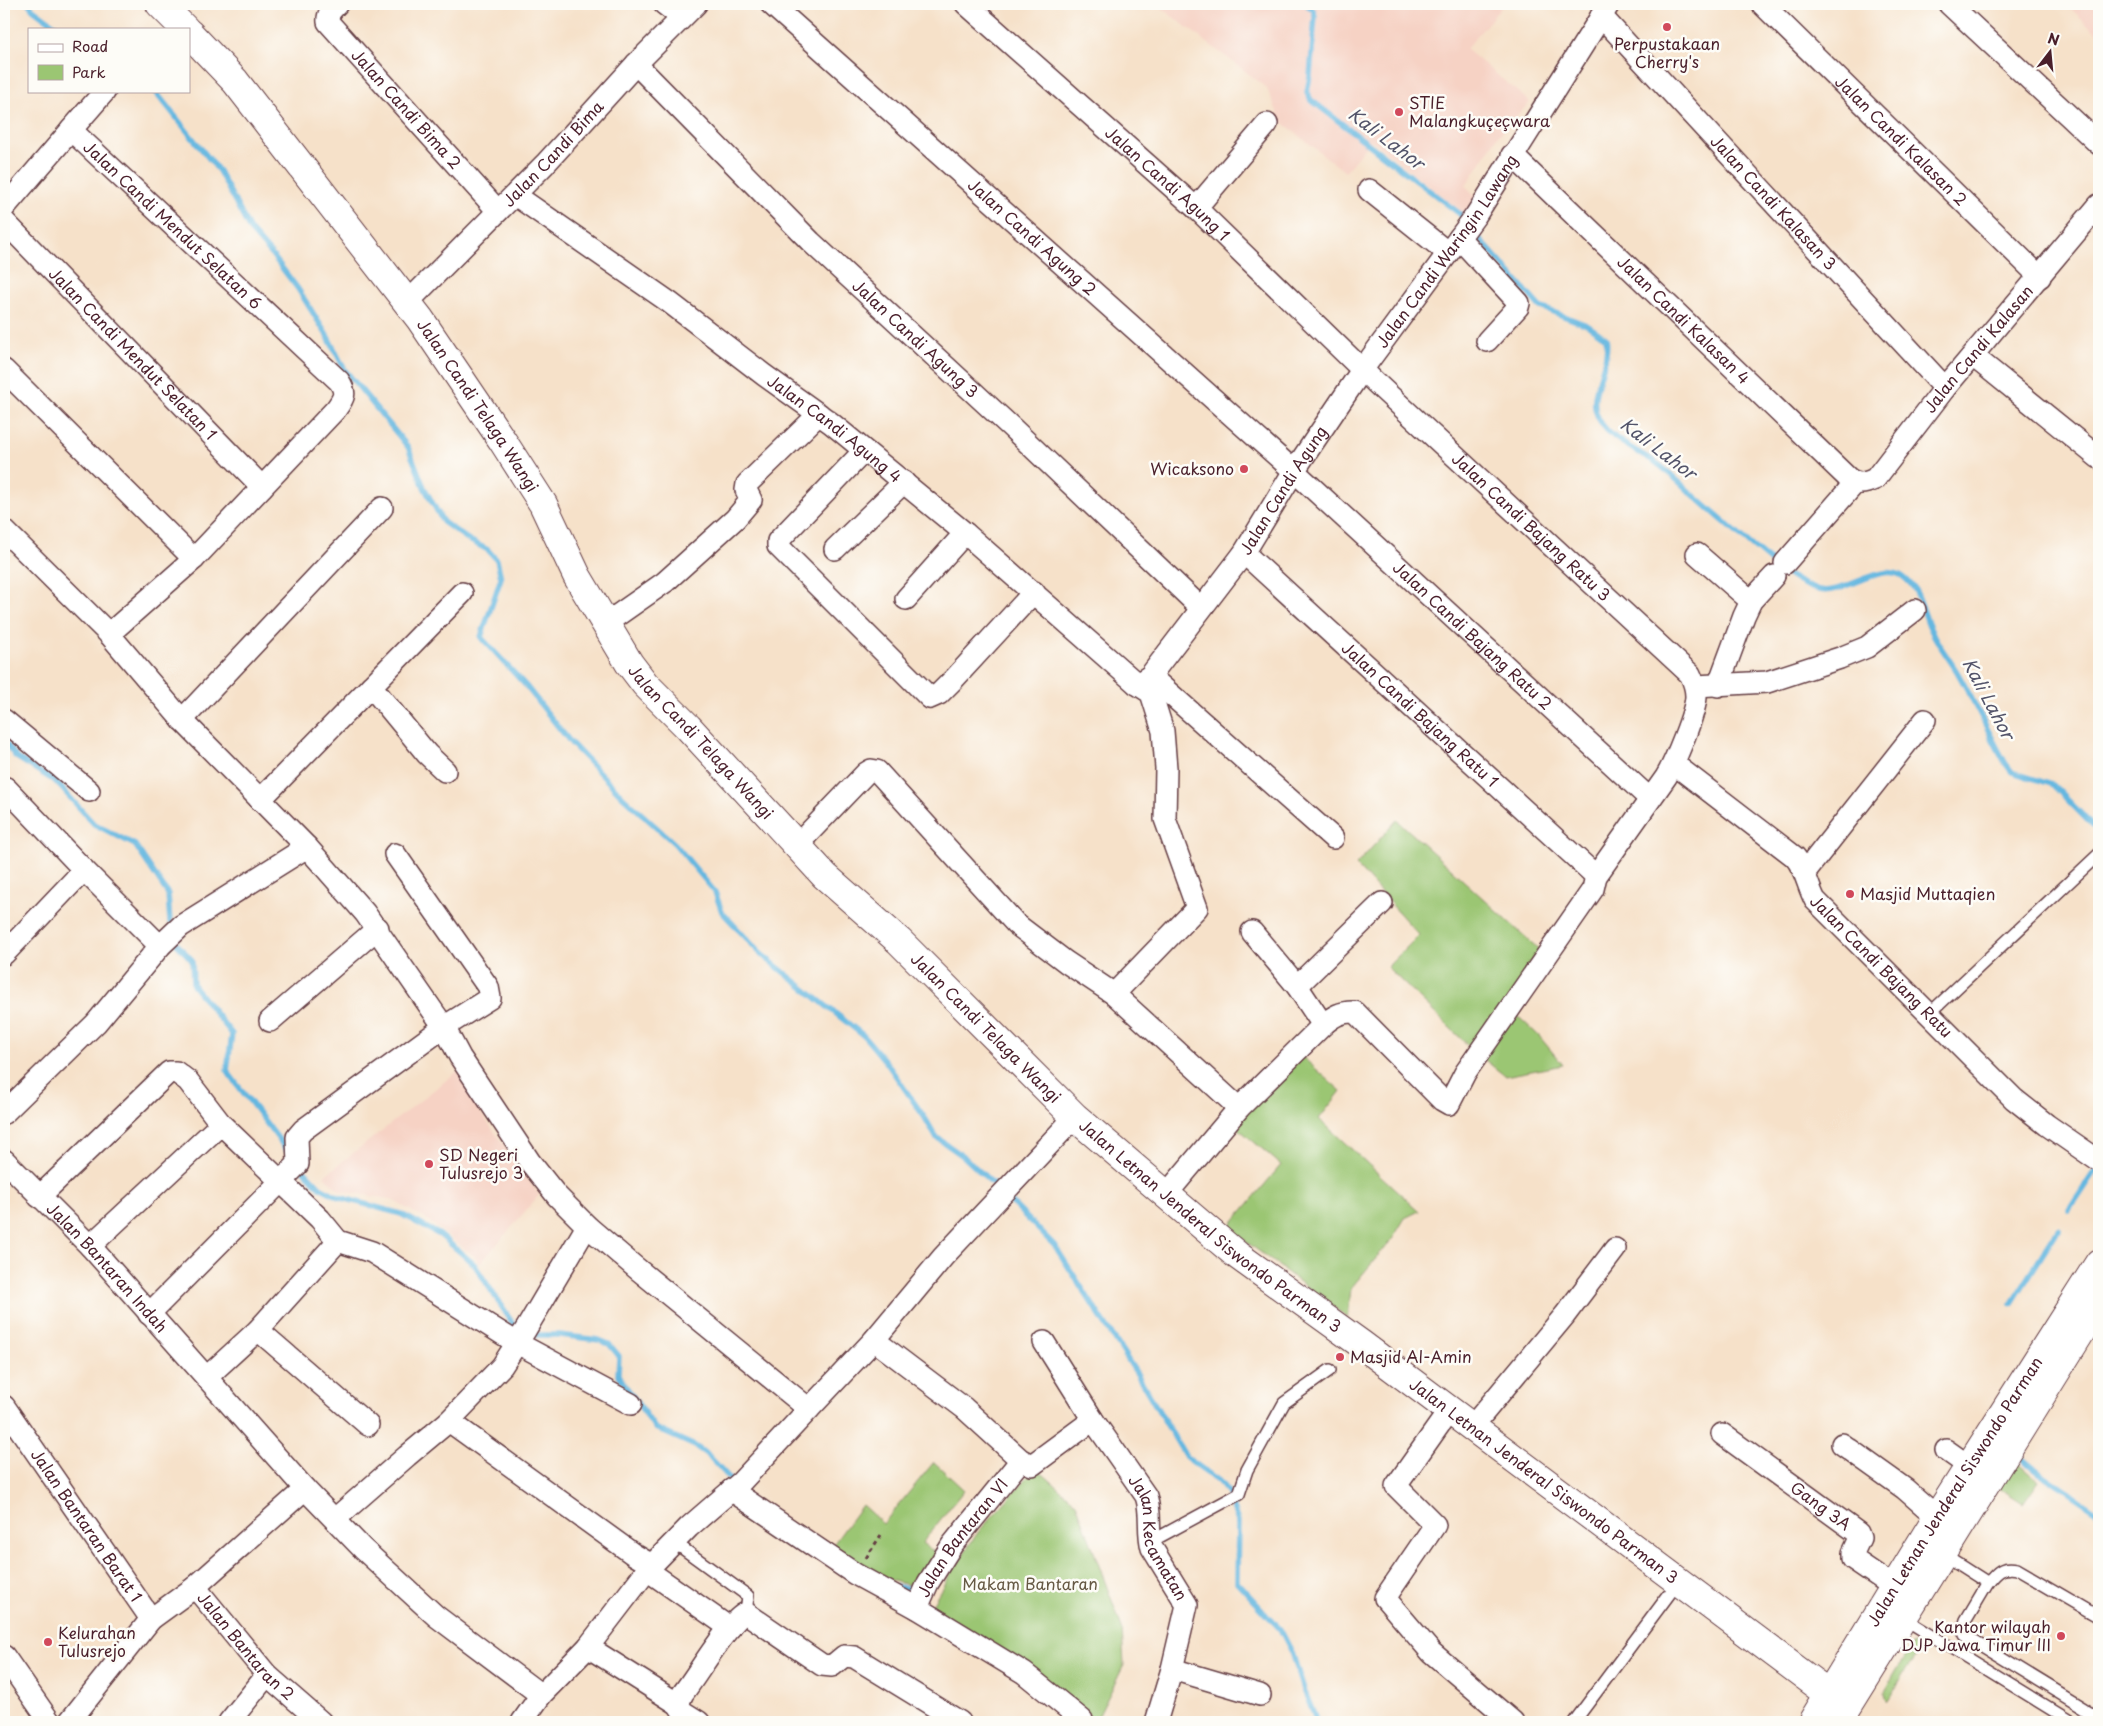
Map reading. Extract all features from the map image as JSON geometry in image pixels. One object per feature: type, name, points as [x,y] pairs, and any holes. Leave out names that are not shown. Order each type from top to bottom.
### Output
[{"type":"street","points":[[160,4],[184,28]]},
{"type":"street","name":"Jalan Candi Bima 2","points":[[337,4],[327,17],[328,22],[498,211]]},
{"type":"street","points":[[664,4],[688,10]]},
{"type":"street","name":"Jalan Candi Agung 2","points":[[771,4],[1294,471]]},
{"type":"street","name":"Jalan Candi Agung 1","points":[[966,4],[1196,208],[1362,370]]},
{"type":"street","name":"Jalan Candi Kalasan 2","points":[[1762,4],[2040,278]]},
{"type":"street","points":[[1949,4],[2099,144]]},
{"type":"street","name":"Jalan Candi Bima","points":[[407,303],[545,164],[688,10]]},
{"type":"street","name":"Jalan Candi Waringin Lawang","points":[[1362,370],[1462,234],[1605,10]]},
{"type":"street","name":"Jalan Candi Kalasan 3","points":[[1605,10],[1945,388]]},
{"type":"street","name":"Jalan Candi Telaga Wangi","points":[[190,34],[235,82],[407,303],[467,386],[543,504],[577,576],[629,663],[645,684],[825,876],[899,941],[1075,1117]]},
{"type":"street","name":"Jalan Candi Agung 3","points":[[636,64],[811,242],[1010,426],[1201,608]]},
{"type":"street","points":[[71,130],[104,92]]},
{"type":"street","points":[[1196,208],[1267,124]]},
{"type":"street","name":"Jalan Candi Mendut Selatan 6","points":[[4,208],[71,130],[339,381],[345,394],[336,409],[262,487]]},
{"type":"street","name":"Jalan Candi Kalasan 4","points":[[1512,155],[1855,483]]},
{"type":"street","points":[[1369,190],[1462,234],[1519,303],[1518,307],[1487,341]]},
{"type":"street","name":"Jalan Candi Agung 4","points":[[515,194],[669,302],[764,375],[819,414],[1143,680]]},
{"type":"street","name":"Jalan Candi Kalasan","points":[[1855,483],[1864,484],[1875,479],[1945,388],[2040,278],[2099,205]]},
{"type":"street","name":"Jalan Candi Mendut Selatan 1","points":[[4,222],[262,487]]},
{"type":"street","points":[[1973,356],[2099,457]]},
{"type":"street","points":[[4,370],[194,559]]},
{"type":"street","name":"Jalan Candi Agung","points":[[1143,680],[1244,552],[1294,471],[1362,370]]},
{"type":"street","name":"Jalan Candi Bajang Ratu 3","points":[[1362,370],[1690,674],[1696,686]]},
{"type":"street","points":[[605,624],[665,582],[735,519],[750,500],[746,490],[747,484],[819,414]]},
{"type":"street","points":[[864,451],[778,541],[778,546],[930,698],[939,694],[954,679],[1034,592]]},
{"type":"street","name":"Jalan Candi Bajang Ratu 2","points":[[1294,471],[1650,799]]},
{"type":"street","points":[[835,549],[904,482]]},
{"type":"street","points":[[1718,686],[1751,601],[1855,483]]},
{"type":"street","points":[[108,634],[194,559],[262,487]]},
{"type":"street","points":[[182,720],[382,508]]},
{"type":"street","points":[[4,530],[108,634],[182,720],[307,847],[378,928],[444,1027],[460,1057],[530,1162],[557,1196],[587,1226],[809,1409]]},
{"type":"street","points":[[906,599],[965,533]]},
{"type":"street","name":"Jalan Candi Bajang Ratu 1","points":[[1244,552],[1596,876]]},
{"type":"street","points":[[1697,554],[1751,601]]},
{"type":"street","points":[[260,800],[462,593]]},
{"type":"street","points":[[1165,1196],[1239,1108],[1323,1024],[1332,1017],[1342,1013],[1355,1012],[1448,1104],[1465,1073],[1593,889],[1596,876],[1674,764],[1695,705],[1696,686],[1767,682],[1840,658],[1867,647],[1916,610]]},
{"type":"street","points":[[1143,680],[1334,838]]},
{"type":"street","points":[[1114,994],[1197,908],[1165,818],[1166,768],[1163,731],[1151,694],[1143,680]]},
{"type":"street","points":[[371,686],[427,754],[445,771]]},
{"type":"street","points":[[4,720],[89,791]]},
{"type":"street","points":[[1804,872],[1925,720]]},
{"type":"street","name":"Jalan Candi Bajang Ratu","points":[[1674,764],[1795,857],[1804,872],[1809,890],[1815,900],[2014,1099],[2099,1161]]},
{"type":"street","points":[[797,845],[866,773],[871,770],[878,771],[1016,924],[1066,962],[1114,994],[1239,1108]]},
{"type":"street","points":[[4,788],[160,946]]},
{"type":"street","points":[[4,1113],[96,1023],[160,946],[181,926],[307,847]]},
{"type":"street","points":[[148,1314],[298,1164],[297,1137],[303,1130],[444,1027],[490,998],[490,992],[395,854]]},
{"type":"street","points":[[4,954],[84,870]]},
{"type":"street","points":[[1297,986],[1382,903]]},
{"type":"street","points":[[270,1020],[378,928]]},
{"type":"street","points":[[1252,932],[1297,986],[1323,1024]]},
{"type":"street","points":[[39,1197],[169,1072],[176,1072],[188,1081],[221,1124],[320,1219],[338,1241],[372,1252],[522,1336],[631,1404]]},
{"type":"street","points":[[522,1722],[541,1695],[588,1647],[650,1568],[674,1542],[735,1486],[809,1409],[874,1340],[942,1257],[1075,1117]]},
{"type":"street","name":"Jalan Letnan Jenderal Siswondo Parman 3","points":[[1075,1117],[1165,1196],[1254,1269],[1358,1348],[1449,1411],[1829,1694]]},
{"type":"street","points":[[90,1246],[221,1124]]},
{"type":"street","name":"Jalan Bantaran Indah","points":[[4,1160],[90,1246],[305,1490],[336,1519],[363,1549],[436,1616],[541,1695]]},
{"type":"street","points":[[336,1519],[449,1421],[502,1366],[522,1336],[587,1226]]},
{"type":"street","points":[[207,1378],[258,1330],[338,1241]]},
{"type":"street","points":[[1471,1428],[1565,1315],[1614,1250]]},
{"type":"street","name":"Jalan Letnan Jenderal Siswondo Parman","points":[[1812,1722],[1937,1517],[2099,1262]]},
{"type":"street","name":"Jalan Letnan Jenderal Siswondo Parman","points":[[1838,1722],[2099,1303]]},
{"type":"street","points":[[258,1330],[368,1425]]},
{"type":"street","points":[[874,1340],[964,1408],[1021,1460],[1032,1465],[1094,1420]]},
{"type":"street","name":"Jalan Kecamatan","points":[[1044,1342],[1146,1496],[1150,1506],[1150,1542],[1187,1604],[1187,1613],[1156,1722]]},
{"type":"street","name":"Jalan Bantaran Barat 1","points":[[4,1406],[151,1619]]},
{"type":"street","points":[[1449,1411],[1396,1486],[1435,1525],[1385,1598],[1431,1652],[1513,1722]]},
{"type":"street","points":[[449,1421],[633,1554],[730,1628]]},
{"type":"street","name":"Gang 3A","points":[[1722,1434],[1858,1533],[1860,1538],[1853,1553],[1853,1559],[1894,1588]]},
{"type":"street","points":[[1842,1444],[1904,1488],[1937,1517]]},
{"type":"street","points":[[1946,1450],[1970,1467]]},
{"type":"street","name":"Jalan Bantaran VI","points":[[735,1486],[855,1574],[923,1596],[952,1545],[1021,1460]]},
{"type":"street","points":[[69,1722],[151,1619],[195,1587],[305,1490]]},
{"type":"street","name":"Jalan Bantaran 2","points":[[195,1587],[267,1675],[322,1722]]},
{"type":"street","points":[[923,1596],[1024,1673],[1082,1721]]},
{"type":"street","points":[[678,1704],[683,1694],[730,1628],[746,1613],[822,1665],[832,1666],[844,1656],[854,1657],[960,1722]]},
{"type":"street","points":[[588,1647],[678,1704],[683,1712],[699,1722]]},
{"type":"street","points":[[4,1656],[50,1722]]},
{"type":"street","points":[[1172,1669],[1260,1695]]},
{"type":"street","points":[[229,1722],[267,1675]]},
{"type":"lane","points":[[1929,1014],[2099,854]]},
{"type":"lane","points":[[1150,1542],[1239,1494],[1247,1470],[1284,1403],[1330,1370]]},
{"type":"lane","points":[[674,1542],[748,1596],[746,1613]]},
{"type":"lane","points":[[1942,1553],[1988,1584]]},
{"type":"lane","points":[[2099,1616],[2017,1569],[2003,1568],[1998,1571],[1988,1584],[1966,1620],[1963,1630],[1966,1635],[2099,1717]]},
{"type":"lane","points":[[1574,1722],[1679,1581]]},
{"type":"lane","points":[[1902,1617],[2072,1722]]},
{"type":"path","points":[[861,1565],[881,1536]]},
{"type":"shaded area","name":"STIE Malangkuçeçwara","points":[[1156,4],[1504,4],[1466,49],[1530,102],[1497,137],[1466,186],[1475,196],[1465,214],[1371,140],[1345,172],[1282,122],[1266,87]]},
{"type":"shaded area","points":[[2066,4],[2099,4],[2099,35]]},
{"type":"shaded area","name":"SD Negeri Tulusrejo 3","points":[[458,1071],[481,1113],[539,1195],[480,1264],[474,1256],[426,1219],[390,1199],[340,1191],[324,1176]]},
{"type":"green space","points":[[1397,820],[1543,953],[1505,1004],[1539,1036],[1563,1065],[1505,1076],[1476,1053],[1387,967],[1419,935],[1356,865]]},
{"type":"green space","points":[[1299,1054],[1341,1091],[1319,1119],[1419,1211],[1405,1218],[1393,1238],[1351,1288],[1348,1318],[1228,1228],[1281,1165],[1233,1124]]},
{"type":"green space","points":[[2015,1460],[2039,1481],[2023,1504],[1998,1488]]},
{"type":"green space","name":"Makam Bantaran","points":[[934,1462],[964,1490],[922,1543],[940,1556],[919,1587],[884,1579],[832,1546],[862,1505],[883,1524]]},
{"type":"green space","name":"Makam Bantaran","points":[[1036,1468],[1076,1503],[1122,1628],[1124,1665],[1096,1721],[1030,1670],[930,1608],[954,1567],[979,1531]]},
{"type":"green space","points":[[1915,1645],[1920,1648],[1888,1699],[1884,1692],[1911,1646]]},
{"type":"waterway","points":[[29,4],[59,28]]},
{"type":"waterway","name":"Kali Lahor","points":[[1306,4],[1314,11],[1315,17],[1307,92],[1311,100],[1460,214],[1465,221]]},
{"type":"waterway","points":[[156,92],[219,171],[250,230],[298,289],[328,337],[345,370],[408,447],[424,487],[443,522],[469,540],[488,550],[497,560],[501,578],[481,637],[526,686],[571,743],[623,797],[675,844],[715,892],[722,912],[761,954],[864,1036],[886,1062],[936,1137],[963,1156],[1000,1190]]},
{"type":"waterway","name":"Kali Lahor","points":[[1471,229],[1540,307],[1587,325],[1606,338],[1606,357],[1595,395],[1596,412],[1605,429],[1621,442],[1660,465],[1770,561],[1805,585],[1829,591],[1883,573],[1893,573],[1902,576],[1917,593],[1933,635],[1972,698],[2012,772],[2053,785],[2099,832]]},
{"type":"waterway","points":[[4,741],[16,757],[56,782],[94,824],[135,845],[168,894],[170,922]]},
{"type":"waterway","points":[[175,942],[192,960],[193,985],[232,1034],[227,1071],[292,1157]]},
{"type":"waterway","points":[[301,1167],[320,1187],[339,1197],[401,1214],[440,1235],[474,1264],[513,1324],[520,1331]]},
{"type":"waterway","points":[[2069,1210],[2096,1169]]},
{"type":"waterway","points":[[1006,1197],[1055,1246],[1137,1374],[1186,1457],[1219,1481],[1228,1492],[1238,1522],[1237,1582],[1280,1629],[1292,1652],[1317,1722]]},
{"type":"waterway","points":[[2012,1303],[2058,1230]]},
{"type":"waterway","points":[[528,1335],[560,1335],[599,1340],[609,1344],[619,1356],[618,1375],[655,1428],[695,1446],[709,1456],[734,1483]]},
{"type":"waterway","points":[[2020,1457],[2041,1474],[2099,1513]]},
{"type":"waterway","points":[[897,1587],[920,1590]]},
{"type":"place","name":"Perpustakaan Cherry's","points":[[1667,27]]},
{"type":"place","name":"STIE Malangkuçeçwara","points":[[1399,112]]},
{"type":"place","name":"Wicaksono","points":[[1244,469]]},
{"type":"place","name":"Masjid Muttaqien","points":[[1850,894]]},
{"type":"place","name":"SD Negeri Tulusrejo 3","points":[[429,1164]]},
{"type":"place","name":"Masjid Al-Amin","points":[[1340,1357]]},
{"type":"place","name":"Kantor wilayah DJP Jawa Timur III","points":[[2061,1636]]},
{"type":"place","name":"Kelurahan Tulusrejo","points":[[48,1642]]}]
